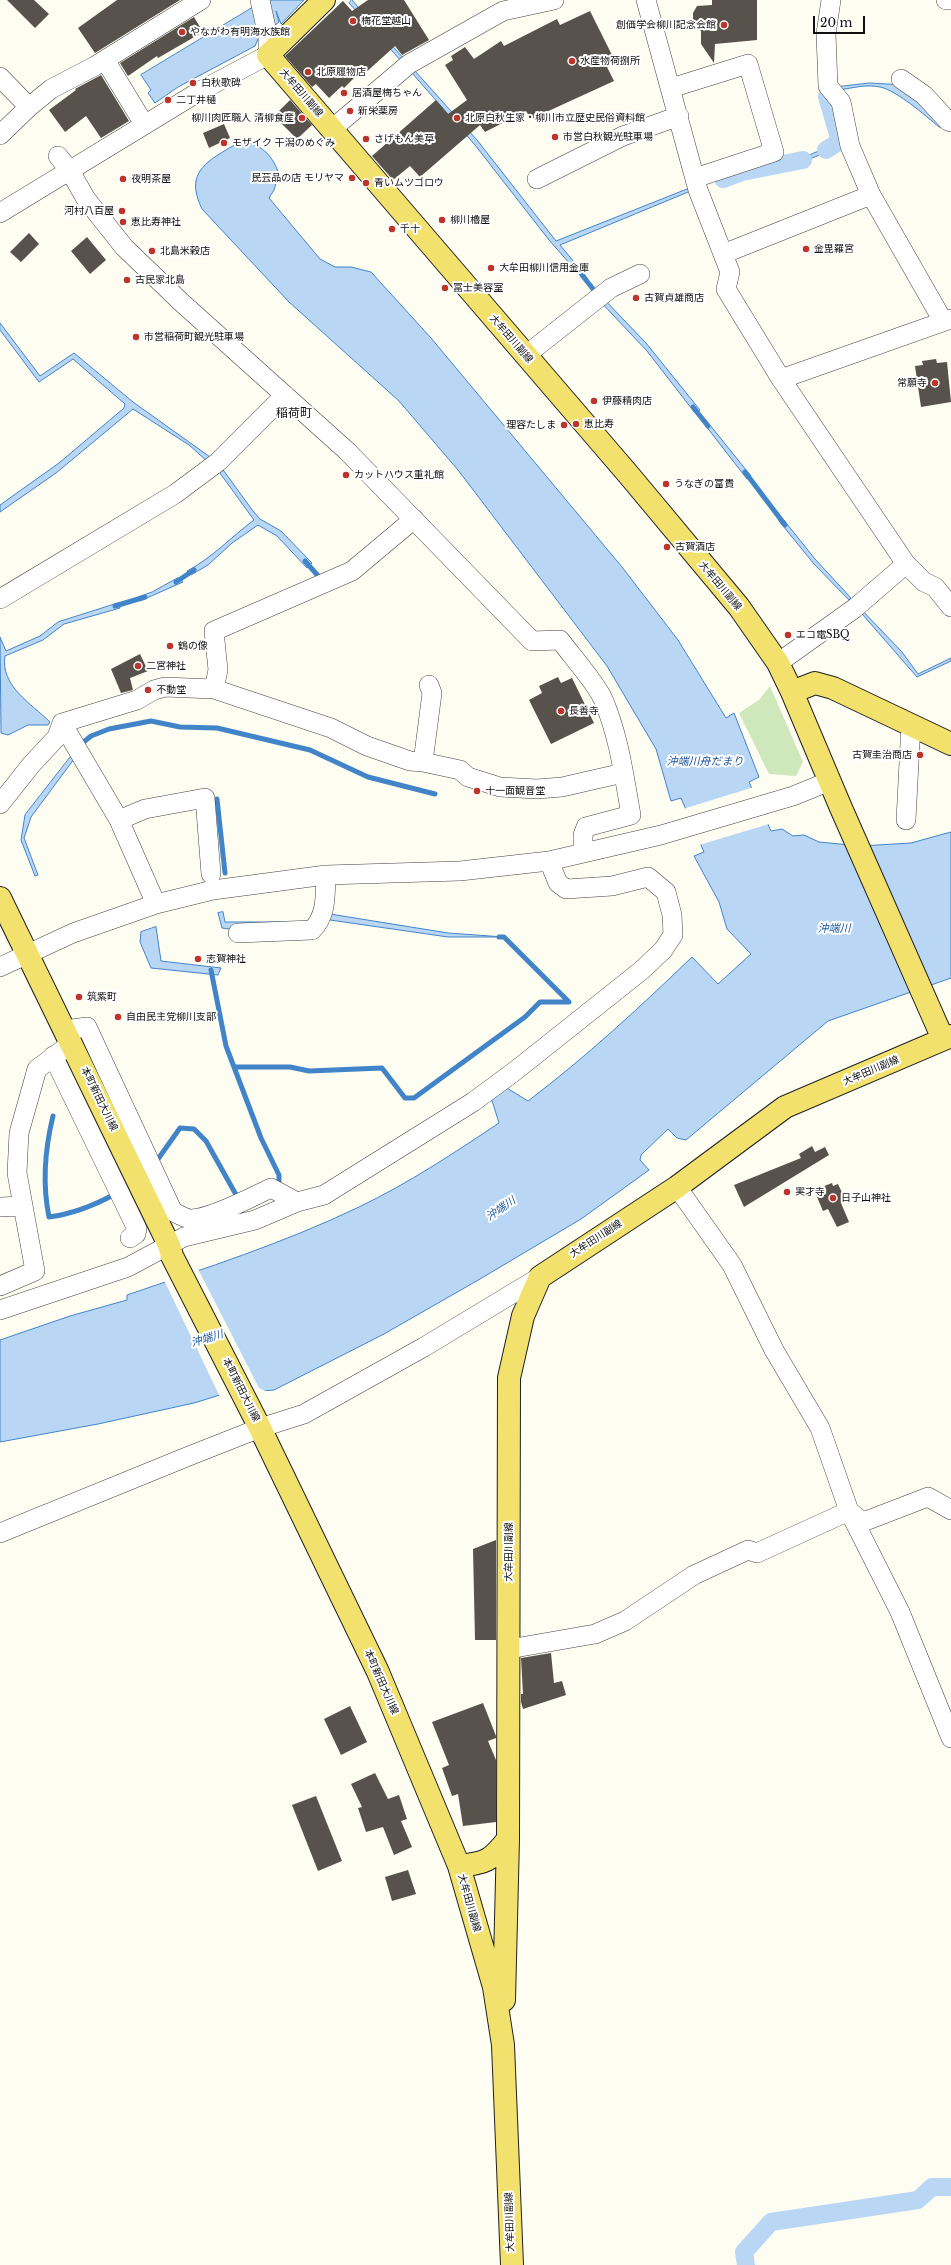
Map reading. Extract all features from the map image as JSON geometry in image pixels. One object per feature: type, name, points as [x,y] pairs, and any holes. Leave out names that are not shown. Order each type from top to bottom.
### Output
[{"type":"main road","points":[[268,46],[324,0]]},
{"type":"main road","name":"大牟田川副線","points":[[268,46],[332,129],[392,201],[526,355],[739,607],[778,663],[792,692],[841,808],[947,1038],[785,1107],[677,1188],[540,1277],[524,1316],[510,1378],[508,1839],[496,1855],[480,1863],[459,1866],[494,1987],[503,2046],[512,2265]]},
{"type":"main road","points":[[792,692],[815,683],[833,688],[951,744]]},
{"type":"main road","name":"本町新田大川線","points":[[0,898],[378,1672],[459,1866]]},
{"type":"main road","points":[[503,2046],[508,1839]]},
{"type":"street","points":[[0,135],[29,107],[51,89],[105,60],[201,0]]},
{"type":"street","points":[[0,212],[70,171],[268,46],[260,0]]},
{"type":"street","points":[[332,129],[416,60],[503,11],[554,0]]},
{"type":"street","points":[[646,0],[679,116],[696,184],[730,272],[726,289],[781,379],[906,564],[924,582],[935,587],[951,607]]},
{"type":"street","points":[[781,379],[947,320],[871,195],[850,146],[838,97],[828,86],[826,34],[831,0]]},
{"type":"street","points":[[946,0],[951,0]]},
{"type":"street","points":[[105,60],[144,124]]},
{"type":"street","points":[[671,88],[748,64],[774,152],[696,184]]},
{"type":"street","points":[[0,77],[29,107]]},
{"type":"street","points":[[901,78],[924,95],[948,121],[951,122]]},
{"type":"street","points":[[537,180],[623,136],[679,116]]},
{"type":"street","points":[[58,156],[70,171],[86,199],[124,247],[181,302],[347,451],[532,640],[560,640],[603,698],[621,754],[631,815],[586,826],[583,835],[583,853]]},
{"type":"street","points":[[723,254],[871,195]]},
{"type":"street","points":[[526,355],[611,288],[640,274]]},
{"type":"street","points":[[0,599],[141,516],[175,494],[215,464],[285,395]]},
{"type":"street","points":[[214,689],[218,670],[214,631],[352,571],[414,519]]},
{"type":"street","points":[[778,663],[858,606],[906,564]]},
{"type":"street","points":[[423,762],[432,694],[429,685]]},
{"type":"street","points":[[62,723],[137,700],[154,690],[165,687],[214,689],[330,728],[367,746],[410,761],[423,762],[460,770],[468,777],[500,787],[537,789],[562,787],[623,773]]},
{"type":"street","points":[[62,723],[119,820],[156,904]]},
{"type":"street","points":[[0,804],[31,764],[57,738],[62,723]]},
{"type":"street","points":[[906,820],[910,724]]},
{"type":"street","points":[[0,967],[73,933],[156,904],[213,890],[326,875],[460,871],[549,861],[661,835],[793,796],[830,781]]},
{"type":"street","points":[[119,820],[145,809],[205,798],[211,874]]},
{"type":"street","points":[[0,1310],[128,1267],[171,1250],[184,1237],[255,1220],[297,1202],[324,1195],[473,1102],[561,1036],[642,970],[663,950],[673,935],[672,915],[666,892],[648,877],[612,886],[566,889],[558,884],[549,861]]},
{"type":"street","points":[[238,933],[312,930],[319,923],[324,913],[326,875]]},
{"type":"street","points":[[0,1295],[9,1283],[35,1271],[17,1173],[19,1133],[37,1069],[53,1056],[68,1036],[87,1027],[173,1212],[190,1219],[200,1217],[229,1207],[271,1188],[297,1202]]},
{"type":"street","points":[[53,1056],[137,1229],[136,1234],[130,1238]]},
{"type":"street","points":[[677,1188],[732,1265],[774,1350],[820,1428],[849,1511],[900,1612],[951,1738]]},
{"type":"street","points":[[0,1208],[22,1206]]},
{"type":"street","points":[[0,1533],[257,1423],[304,1414],[424,1347],[540,1277]]},
{"type":"street","points":[[849,1511],[863,1522],[928,1497],[951,1510]]},
{"type":"street","points":[[509,1649],[594,1634],[624,1620],[694,1575],[748,1550],[757,1553],[849,1511]]},
{"type":"green space","points":[[770,686],[803,762],[796,776],[769,774],[739,713],[759,700]]},
{"type":"water","points":[[265,0],[304,0],[281,24],[276,11],[279,22],[258,39],[255,46],[178,87],[155,103],[148,93],[151,90],[141,75]]},
{"type":"water","points":[[352,0],[404,59],[402,62],[349,3]]},
{"type":"water","points":[[415,71],[477,140],[556,241],[692,187],[693,190],[560,245],[588,279],[585,281],[549,240],[475,145],[412,73]]},
{"type":"water","points":[[870,83],[905,85],[951,127],[939,127],[911,104],[887,89],[870,86],[839,90],[838,87]]},
{"type":"water","points":[[838,139],[840,143],[826,152],[804,161],[780,167],[779,162],[810,155]]},
{"type":"water","name":"沖端川","points":[[246,142],[263,149],[271,157],[279,174],[274,190],[269,198],[320,259],[335,267],[351,267],[371,272],[431,338],[622,567],[678,640],[726,718],[734,713],[759,777],[749,782],[771,831],[782,829],[793,836],[804,835],[819,842],[861,846],[911,843],[951,832],[951,978],[828,1021],[686,1140],[677,1138],[668,1129],[641,1155],[640,1160],[649,1170],[581,1219],[384,1334],[274,1390],[220,1395],[194,1403],[98,1424],[0,1442],[0,1340],[70,1316],[127,1300],[127,1295],[273,1244],[331,1220],[378,1198],[431,1167],[499,1123],[490,1094],[502,1085],[528,1101],[612,1032],[692,957],[718,984],[751,954],[727,929],[719,902],[694,856],[704,852],[681,798],[671,801],[656,749],[607,666],[458,470],[399,401],[289,302],[202,209],[196,191],[197,176],[212,159],[227,149]]},
{"type":"water","points":[[599,294],[646,343],[700,410],[695,413],[647,351],[596,297]]},
{"type":"water","points":[[0,323],[40,376],[74,353],[133,402],[210,457],[208,462],[189,445],[133,409],[56,473],[0,512],[0,505],[59,463],[124,408],[125,404],[73,359],[39,382],[0,330]]},
{"type":"water","points":[[705,419],[751,476],[747,479],[702,421]]},
{"type":"water","points":[[221,467],[260,519],[281,531],[312,563],[307,568],[277,536],[258,525],[232,543],[208,565],[191,575],[187,571],[213,554],[254,520],[217,469]]},
{"type":"water","points":[[783,519],[815,559],[851,598],[849,600],[814,564],[779,521]]},
{"type":"water","points":[[178,578],[183,582],[140,601],[138,597],[152,592]]},
{"type":"water","points":[[119,603],[120,608],[64,624],[43,640],[5,656],[7,676],[12,685],[19,694],[50,722],[48,725],[28,725],[8,735],[1,733],[0,637],[6,651],[40,636],[58,622]]},
{"type":"water","points":[[857,605],[902,652],[918,674],[951,658],[951,661],[917,677],[856,607]]},
{"type":"water","points":[[72,755],[77,755],[31,817],[24,838],[38,875],[35,876],[21,840],[25,815]]},
{"type":"water","points":[[223,912],[225,922],[295,922],[236,930],[222,928],[218,913]]},
{"type":"water","points":[[330,914],[448,933],[504,937],[448,937],[330,920]]},
{"type":"water","points":[[156,927],[161,961],[221,968],[218,975],[151,968],[140,942],[141,932]]},
{"type":"pier","points":[[754,787],[769,824],[699,845],[683,809]]},
{"type":"pier","points":[[198,1269],[259,1388],[270,1393],[220,1397],[164,1280]]},
{"type":"building","points":[[7,0],[34,0],[49,14],[35,28]]},
{"type":"building","points":[[117,0],[180,0],[95,53],[78,28]]},
{"type":"building","points":[[368,0],[404,0],[429,40],[402,55],[395,46],[363,75],[360,72],[344,88],[342,86],[329,98],[316,84],[312,87],[285,56],[343,1],[352,11]]},
{"type":"building","name":"創価学会柳川記念会館","points":[[712,0],[757,0],[757,40],[715,44],[714,63],[701,44],[701,31],[693,23],[693,13],[697,6],[712,5]]},
{"type":"building","points":[[590,11],[614,59],[605,63],[614,81],[531,119],[526,111],[485,132],[480,125],[420,177],[410,166],[393,180],[372,156],[436,100],[448,114],[467,100],[445,65],[453,60],[451,56],[465,47],[474,59],[501,41],[504,46],[557,19],[560,25]]},
{"type":"building","points":[[194,17],[203,32],[158,58],[157,56],[128,76],[120,63]]},
{"type":"building","points":[[101,75],[129,121],[101,138],[86,116],[65,132],[49,110],[76,90],[75,89]]},
{"type":"building","points":[[290,100],[312,125],[297,139],[274,116]]},
{"type":"building","points":[[224,124],[230,138],[209,148],[203,133]]},
{"type":"building","points":[[29,233],[39,244],[21,262],[10,252]]},
{"type":"building","points":[[87,237],[106,260],[90,274],[71,251]]},
{"type":"building","points":[[936,359],[937,363],[947,362],[951,402],[921,407],[915,366],[923,365],[922,361]]},
{"type":"building","points":[[140,654],[148,671],[130,678],[133,690],[121,693],[111,669]]},
{"type":"building","points":[[558,677],[561,683],[572,678],[594,723],[551,744],[529,700],[542,693],[539,686]]},
{"type":"building","points":[[812,1146],[815,1152],[825,1147],[829,1155],[744,1207],[734,1185],[801,1158],[799,1154]]},
{"type":"building","points":[[832,1183],[833,1186],[838,1184],[846,1201],[841,1203],[849,1222],[837,1227],[828,1209],[823,1211],[814,1190]]},
{"type":"building","points":[[496,1540],[496,1640],[475,1640],[473,1549]]},
{"type":"building","points":[[551,1653],[554,1683],[562,1681],[566,1695],[523,1709],[521,1702],[521,1694],[523,1694],[521,1658]]},
{"type":"building","points":[[483,1703],[496,1736],[496,1738],[488,1741],[496,1760],[496,1822],[463,1826],[458,1794],[452,1796],[442,1768],[449,1765],[432,1722]]},
{"type":"building","points":[[350,1706],[367,1742],[341,1755],[324,1719]]},
{"type":"building","points":[[375,1773],[388,1799],[399,1795],[407,1819],[401,1821],[412,1847],[394,1855],[383,1827],[366,1832],[358,1808],[362,1807],[351,1784]]},
{"type":"building","points":[[316,1796],[342,1861],[318,1871],[292,1805]]},
{"type":"building","points":[[408,1870],[416,1894],[392,1901],[385,1877]]},
{"type":"waterway","points":[[826,150],[840,141],[827,97]]},
{"type":"waterway","points":[[723,179],[742,172],[803,160]]},
{"type":"waterway","points":[[582,275],[597,294]]},
{"type":"waterway","points":[[693,407],[708,426]]},
{"type":"waterway","points":[[745,472],[785,525]]},
{"type":"waterway","points":[[305,561],[320,578],[323,577]]},
{"type":"waterway","points":[[176,582],[194,570]]},
{"type":"waterway","points":[[115,606],[145,597]]},
{"type":"waterway","points":[[80,745],[91,736],[109,729],[151,721],[180,727],[217,728],[310,750],[368,777],[435,794]]},
{"type":"waterway","points":[[217,799],[225,873]]},
{"type":"waterway","points":[[234,1067],[290,1067],[309,1071],[382,1068],[405,1098],[414,1098],[525,1017],[540,1002],[569,1002],[504,937],[499,937]]},
{"type":"waterway","points":[[211,970],[226,1046],[261,1138],[279,1175],[279,1187]]},
{"type":"waterway","points":[[53,1116],[45,1166],[49,1217],[66,1214],[99,1202],[115,1194]]},
{"type":"waterway","points":[[158,1159],[180,1128],[194,1129],[206,1141],[239,1200]]},
{"type":"waterway","points":[[746,2265],[744,2252],[771,2222],[918,2200],[932,2187],[951,2187]]},
{"type":"place","name":"梅花堂越山","points":[[353,21]]},
{"type":"place","name":"創価学会柳川記念会館","points":[[724,25]]},
{"type":"place","name":"やながわ有明海水族館","points":[[182,32]]},
{"type":"place","name":"水産物荷捌所","points":[[572,61]]},
{"type":"place","name":"北原履物店","points":[[308,72]]},
{"type":"place","name":"白秋歌碑","points":[[193,83]]},
{"type":"place","name":"居酒屋梅ちゃん","points":[[344,93]]},
{"type":"place","name":"二丁井樋","points":[[168,100]]},
{"type":"place","name":"新栄薬房","points":[[350,111]]},
{"type":"place","name":"柳川肉匠職人 清柳食産","points":[[302,118]]},
{"type":"place","name":"北原白秋生家・柳川市立歴史民俗資料館","points":[[457,118]]},
{"type":"place","name":"市営白秋観光駐車場","points":[[555,137]]},
{"type":"place","name":"さげもん美草","points":[[366,139]]},
{"type":"place","name":"モザイク 干潟のめぐみ","points":[[224,143]]},
{"type":"place","name":"民芸品の店 モリヤマ","points":[[352,178]]},
{"type":"place","name":"夜明茶屋","points":[[123,179]]},
{"type":"place","name":"青いムツゴロウ","points":[[366,183]]},
{"type":"place","name":"河村八百屋","points":[[122,211]]},
{"type":"place","name":"柳川櫓屋","points":[[442,220]]},
{"type":"place","name":"恵比寿神社","points":[[123,222]]},
{"type":"place","name":"千十","points":[[392,229]]},
{"type":"place","name":"金毘羅宮","points":[[806,249]]},
{"type":"place","name":"北島米穀店","points":[[152,251]]},
{"type":"place","name":"大牟田柳川信用金庫","points":[[491,268]]},
{"type":"place","name":"古民家北島","points":[[127,280]]},
{"type":"place","name":"冨士美容室","points":[[445,288]]},
{"type":"place","name":"古賀貞雄商店","points":[[636,298]]},
{"type":"place","name":"市営稲荷町観光駐車場","points":[[136,337]]},
{"type":"place","name":"常願寺","points":[[935,383]]},
{"type":"place","name":"伊藤精肉店","points":[[594,401]]},
{"type":"place","name":"恵比寿","points":[[576,424]]},
{"type":"place","name":"理容たしま","points":[[564,425]]},
{"type":"place","name":"カットハウス重礼館","points":[[346,475]]},
{"type":"place","name":"うなぎの富貴","points":[[666,484]]},
{"type":"place","name":"古賀酒店","points":[[667,547]]},
{"type":"place","name":"エコ電SBQ","points":[[788,635]]},
{"type":"place","name":"鶴の像","points":[[170,646]]},
{"type":"place","name":"二宮神社","points":[[138,666]]},
{"type":"place","name":"不動堂","points":[[148,690]]},
{"type":"place","name":"長善寺","points":[[561,711]]},
{"type":"place","name":"古賀圭治商店","points":[[920,755]]},
{"type":"place","name":"十一面観音堂","points":[[477,791]]},
{"type":"place","name":"志賀神社","points":[[198,959]]},
{"type":"place","name":"筑紫町","points":[[79,997]]},
{"type":"place","name":"自由民主党柳川支部","points":[[118,1017]]},
{"type":"place","name":"実才寺","points":[[787,1192]]},
{"type":"place","name":"日子山神社","points":[[833,1198]]},
{"type":"district","name":"稲荷町","points":[[294,414]]},
{"type":"water label","name":"沖端川舟だまり","points":[[705,762]]}]
